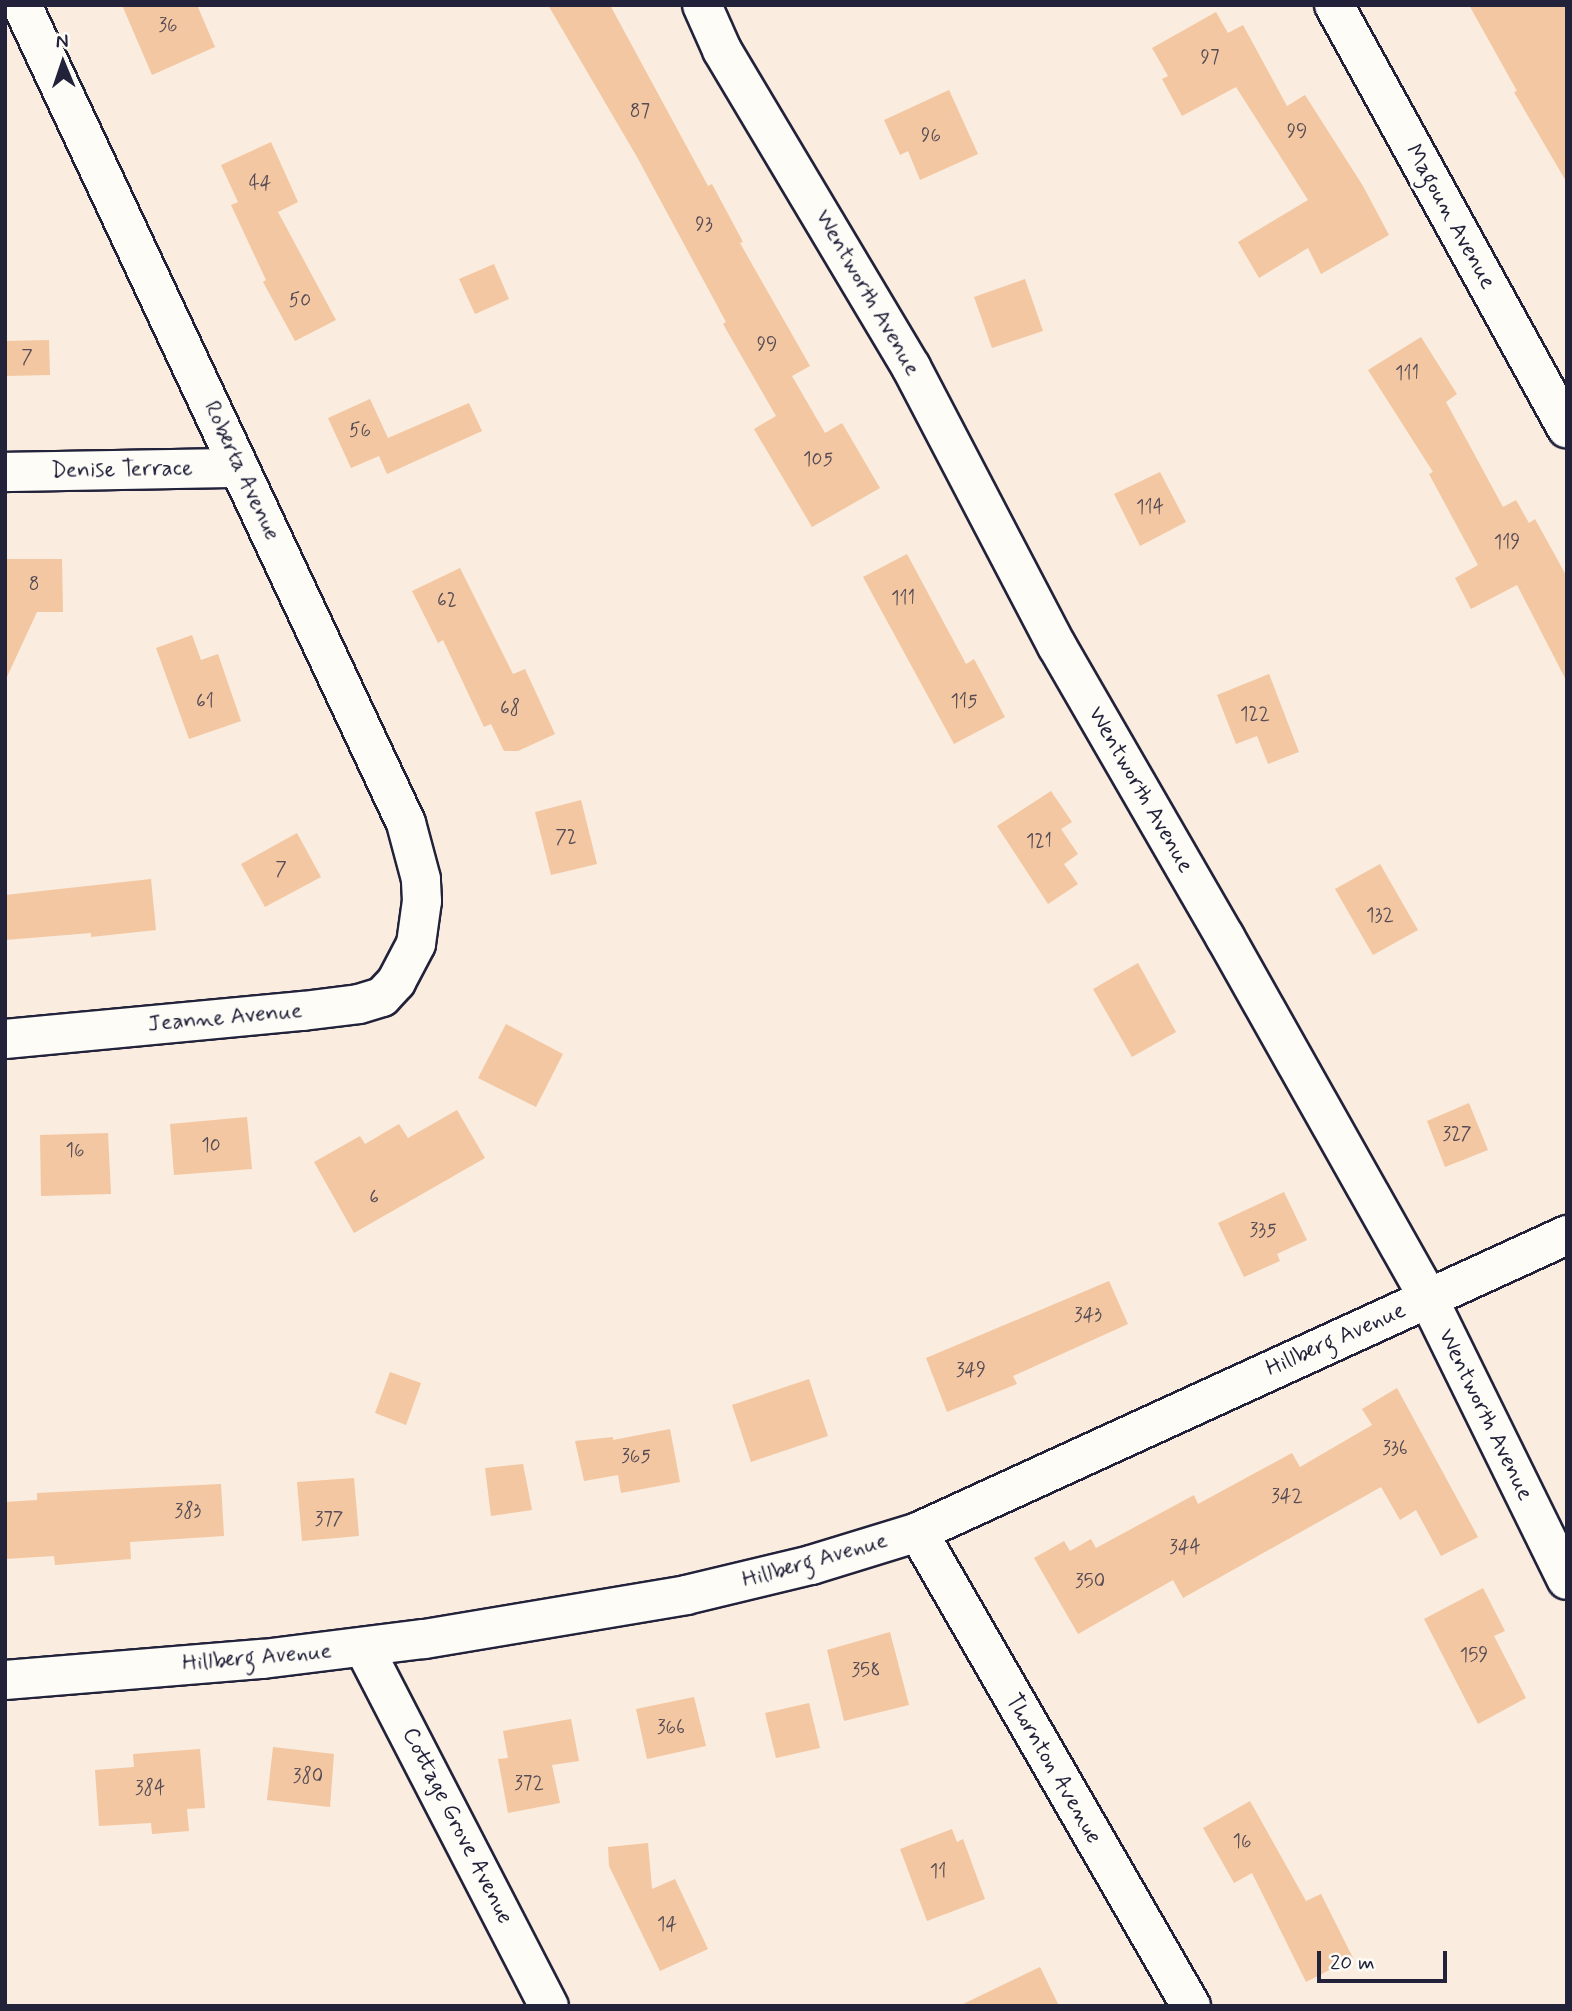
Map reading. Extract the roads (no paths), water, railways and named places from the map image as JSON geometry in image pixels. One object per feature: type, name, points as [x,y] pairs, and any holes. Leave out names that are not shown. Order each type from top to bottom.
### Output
[{"type":"street","name":"Roberta Avenue","points":[[22,5],[406,823],[421,879],[421,923],[415,946]]},
{"type":"street","name":"Wentworth Avenue","points":[[702,5],[722,50],[911,367],[1057,646],[1226,937],[1360,1181],[1428,1298],[1567,1580]]},
{"type":"street","name":"Magoun Avenue","points":[[1334,5],[1567,428]]},
{"type":"street","name":"Denise Terrace","points":[[5,472],[239,468]]},
{"type":"street","name":"Jeanne Avenue","points":[[5,1039],[359,1004],[382,997],[389,990],[408,964],[415,946]]},
{"type":"street","name":"Hillberg Avenue","points":[[5,1680],[364,1648],[698,1592],[811,1565],[918,1532],[1567,1235]]},
{"type":"street","name":"Thornton Avenue","points":[[918,1532],[1191,2006]]},
{"type":"street","name":"Cottage Grove Avenue","points":[[364,1648],[549,2006]]}]
